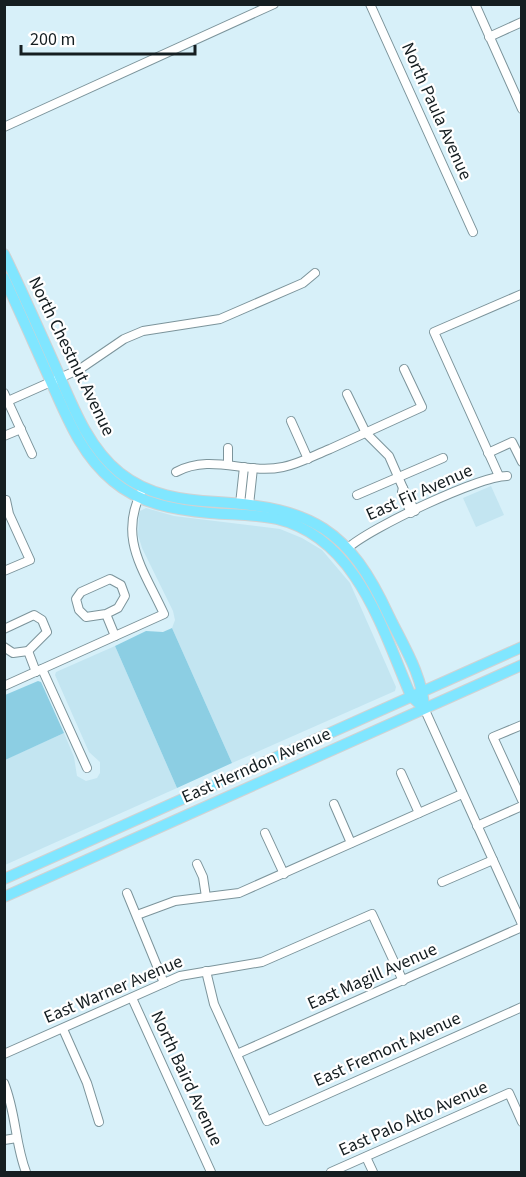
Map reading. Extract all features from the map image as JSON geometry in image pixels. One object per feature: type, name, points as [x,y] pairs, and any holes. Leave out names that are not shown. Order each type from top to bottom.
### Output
[{"type":"main road","name":"North Chestnut Avenue","points":[[4,254],[56,380],[70,424],[89,456],[114,482],[181,510],[276,519],[307,530],[343,550],[411,696],[424,708]]},
{"type":"main road","name":"North Chestnut Avenue","points":[[4,278],[56,380]]},
{"type":"main road","name":"North Chestnut Avenue","points":[[141,493],[281,510],[314,522],[347,554],[366,580],[373,582],[423,690],[424,708]]},
{"type":"main road","name":"East Herndon Avenue","points":[[4,879],[522,647]]},
{"type":"main road","name":"East Herndon Avenue","points":[[4,897],[522,665]]},
{"type":"street","points":[[4,127],[274,4]]},
{"type":"street","name":"North Paula Avenue","points":[[370,4],[473,232]]},
{"type":"street","points":[[475,4],[519,97],[522,109]]},
{"type":"street","points":[[489,37],[522,22]]},
{"type":"street","points":[[32,454],[6,397],[56,380],[143,331],[220,319],[303,283],[315,273]]},
{"type":"street","points":[[522,294],[434,333],[488,453],[512,442],[522,462]]},
{"type":"street","points":[[176,472],[194,464],[283,468],[366,433],[422,406],[404,369]]},
{"type":"street","points":[[347,394],[366,433],[388,456],[413,512]]},
{"type":"street","points":[[291,421],[308,459]]},
{"type":"street","points":[[4,436],[21,429]]},
{"type":"street","points":[[228,448],[228,464]]},
{"type":"street","name":"East Fir Avenue","points":[[343,550],[373,529],[503,476],[488,453]]},
{"type":"street","points":[[357,495],[443,458]]},
{"type":"street","points":[[244,505],[248,468]]},
{"type":"street","points":[[4,686],[164,614],[133,540],[131,518],[141,493]]},
{"type":"street","points":[[4,571],[30,560],[9,514],[6,500]]},
{"type":"street","points":[[110,579],[116,580],[125,596],[118,608],[106,614],[97,618],[86,617],[79,610],[76,599],[81,592],[110,579]]},
{"type":"street","points":[[106,614],[115,636]]},
{"type":"street","points":[[4,629],[34,615],[42,620],[47,632],[28,651],[13,653],[4,647]]},
{"type":"street","points":[[28,651],[87,768]]},
{"type":"street","name":"North Chestnut Avenue","points":[[424,708],[522,926]]},
{"type":"street","points":[[522,725],[493,737],[522,800]]},
{"type":"street","points":[[401,773],[419,813]]},
{"type":"street","points":[[137,915],[175,901],[239,892],[462,794]]},
{"type":"street","points":[[334,804],[351,843]]},
{"type":"street","points":[[477,826],[522,806]]},
{"type":"street","points":[[266,833],[284,874]]},
{"type":"street","points":[[442,882],[493,860]]},
{"type":"street","points":[[196,864],[203,877],[206,897]]},
{"type":"street","name":"North Baird Avenue","points":[[127,893],[164,983]]},
{"type":"street","name":"East Warner Avenue","points":[[4,1054],[186,974],[236,968],[262,962],[372,914],[403,981]]},
{"type":"street","name":"East Magill Avenue","points":[[237,1054],[522,926]]},
{"type":"street","points":[[206,970],[210,993],[237,1054]]},
{"type":"street","name":"North Baird Avenue","points":[[132,998],[211,1173]]},
{"type":"street","name":"East Fremont Avenue","points":[[237,1054],[267,1121],[522,1007]]},
{"type":"street","points":[[63,1029],[87,1083],[99,1122]]},
{"type":"street","points":[[4,1083],[13,1107],[17,1138],[27,1173]]},
{"type":"street","name":"East Palo Alto Avenue","points":[[331,1173],[509,1093],[522,1122]]},
{"type":"street","points":[[4,1140],[17,1138]]},
{"type":"street","points":[[366,1157],[373,1173]]},
{"type":"shaded area","points":[[491,486],[504,515],[476,527],[463,498]]},
{"type":"shaded area","points":[[146,508],[174,516],[280,529],[322,550],[350,583],[396,687],[395,691],[232,763],[172,628],[175,620],[173,611],[142,548],[138,535],[139,515],[140,511]]},
{"type":"shaded area","points":[[172,628],[232,763],[177,788],[115,646],[146,631],[163,632]]},
{"type":"shaded area","points":[[115,646],[177,788],[5,865],[4,760],[64,733],[74,757],[77,776],[86,781],[97,778],[100,773],[100,762],[89,752],[55,675],[56,672]]},
{"type":"shaded area","points":[[38,681],[41,682],[64,733],[5,760],[5,695]]}]
